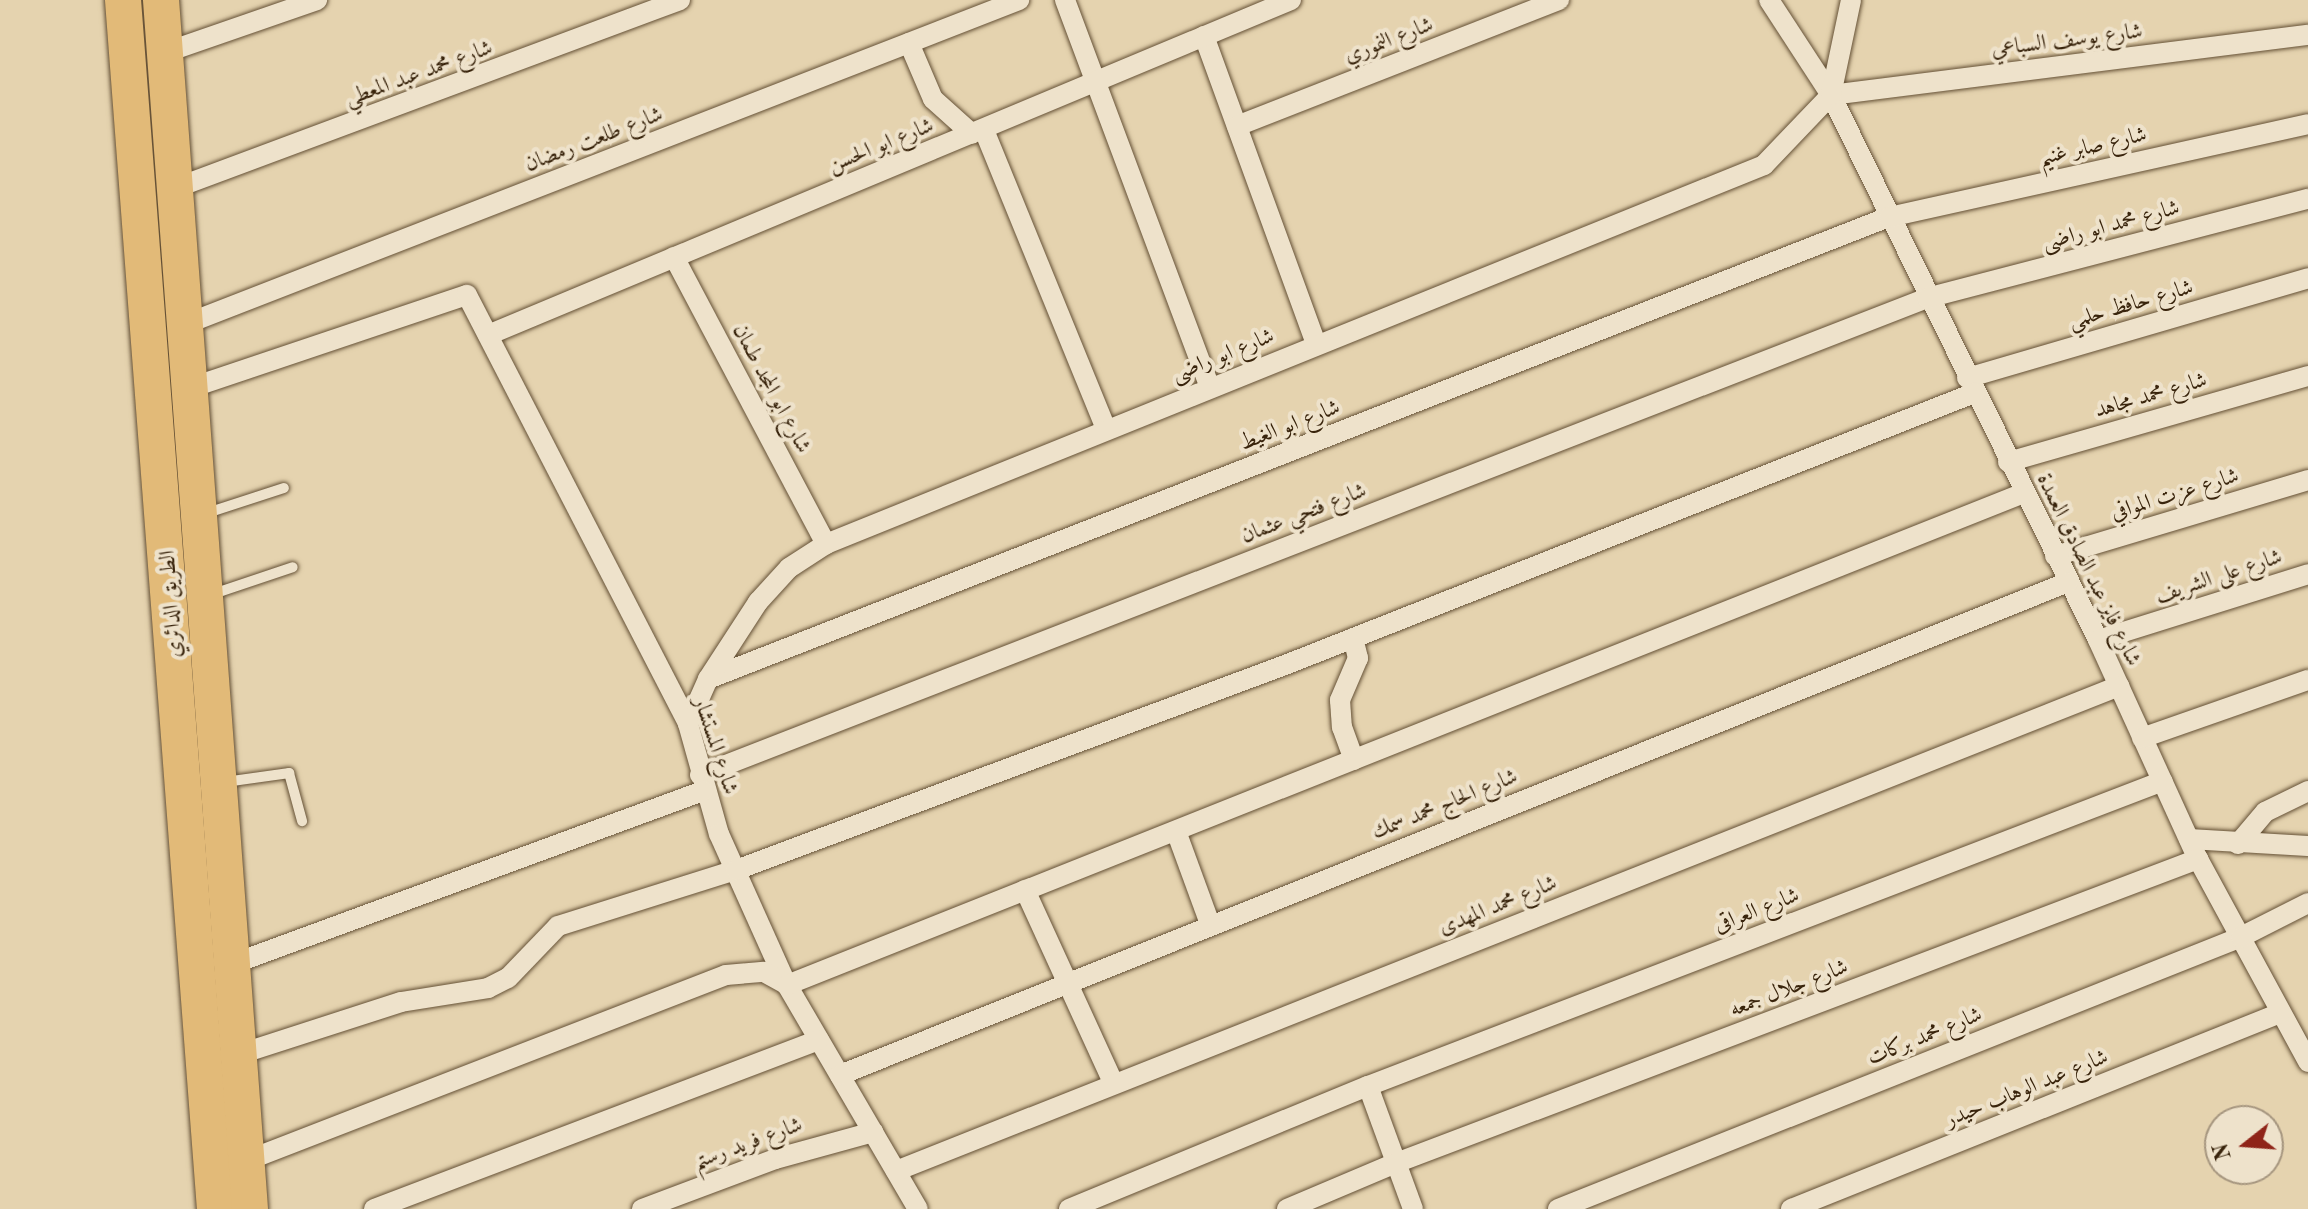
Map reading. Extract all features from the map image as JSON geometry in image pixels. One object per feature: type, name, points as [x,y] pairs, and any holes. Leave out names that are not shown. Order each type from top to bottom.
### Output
[{"type":"highway","name":"الطريق الدائري","points":[[123,0],[200,784],[230,965],[250,1209]]},
{"type":"highway","name":"الطريق الدائري","points":[[161,0],[203,598],[200,784],[215,1209]]},
{"type":"street","points":[[164,53],[317,0]]},
{"type":"street","name":"شارع محمد عبد المعطي","points":[[173,189],[680,0]]},
{"type":"street","name":"شارع طلعت رمضان","points":[[186,324],[1019,0]]},
{"type":"street","points":[[1065,0],[1210,387]]},
{"type":"street","name":"شارع ابو الحسن","points":[[488,335],[1291,0]]},
{"type":"street","name":"شارع النموري","points":[[1237,126],[1559,0]]},
{"type":"street","name":"شارع فايز عبد الصادق العمدة","points":[[1769,0],[1831,95],[1927,298],[2098,640],[2198,859],[2280,1013],[2300,1032],[2308,1062]]},
{"type":"street","points":[[1831,95],[1851,0]]},
{"type":"street","name":"شارع يوسف السباعي","points":[[1831,95],[2308,35]]},
{"type":"street","points":[[1204,36],[1316,343]]},
{"type":"street","points":[[909,43],[933,99],[978,132],[1106,429]]},
{"type":"street","name":"شارع ابو راضى","points":[[688,724],[708,679],[772,584],[826,544],[1316,343],[1734,180],[1791,143],[1831,95]]},
{"type":"street","name":"شارع صابر غنيم","points":[[1889,217],[2308,124]]},
{"type":"street","name":"شارع محمد ابو راضى","points":[[1927,298],[2308,199]]},
{"type":"street","name":"شارع ابو الغيط","points":[[708,679],[1889,217]]},
{"type":"street","name":"شارع ابو المجد طمان","points":[[674,257],[826,544]]},
{"type":"street","name":"شارع حافظ حلمي","points":[[237,1055],[401,1002],[488,988],[508,978],[558,926],[736,870],[1353,638],[1970,385],[2308,278]]},
{"type":"street","name":"شارع المستشار","points":[[190,388],[467,295],[688,724],[701,783],[787,985],[896,1171],[909,1207]]},
{"type":"street","name":"شارع فتحي عثمان","points":[[230,965],[701,783],[1927,298]]},
{"type":"street","name":"شارع محمد مجاهد","points":[[2008,462],[2308,376]]},
{"type":"street","name":"شارع عزت الموافي","points":[[2055,556],[2308,480]]},
{"type":"street","points":[[246,1161],[726,975],[764,972],[787,985],[2024,493]]},
{"type":"street","name":"شارع على الشريف","points":[[2098,640],[2308,574]]},
{"type":"street","name":"شارع الحاج محمد سمك","points":[[840,1075],[1067,981],[2068,582]]},
{"type":"street","points":[[1353,638],[1358,658],[1340,700],[1342,727],[1354,760]]},
{"type":"street","points":[[2142,738],[2308,680]]},
{"type":"street","name":"شارع محمد المهدى","points":[[896,1171],[2119,686]]},
{"type":"street","name":"شارع العراقى","points":[[1069,1209],[1368,1086],[2163,781]]},
{"type":"street","points":[[2238,844],[2265,812],[2308,791]]},
{"type":"street","points":[[1176,831],[1210,924]]},
{"type":"street","points":[[2189,839],[2308,846]]},
{"type":"street","name":"شارع جلال جمعه","points":[[1287,1209],[1396,1163],[2198,859]]},
{"type":"street","points":[[1025,890],[1114,1084]]},
{"type":"street","name":"شارع محمد بركات","points":[[1558,1209],[2241,937],[2308,903]]},
{"type":"street","name":"شارع عبد الوهاب حيدر","points":[[1791,1209],[2280,1013]]},
{"type":"street","points":[[374,1209],[819,1040]]},
{"type":"street","points":[[1368,1086],[1413,1209]]},
{"type":"street","name":"شارع فريد رستم","points":[[642,1209],[775,1159],[873,1132]]},
{"type":"lane","points":[[199,516],[284,488]]},
{"type":"lane","points":[[203,598],[293,567]]},
{"type":"lane","points":[[200,784],[289,773],[302,821]]}]
